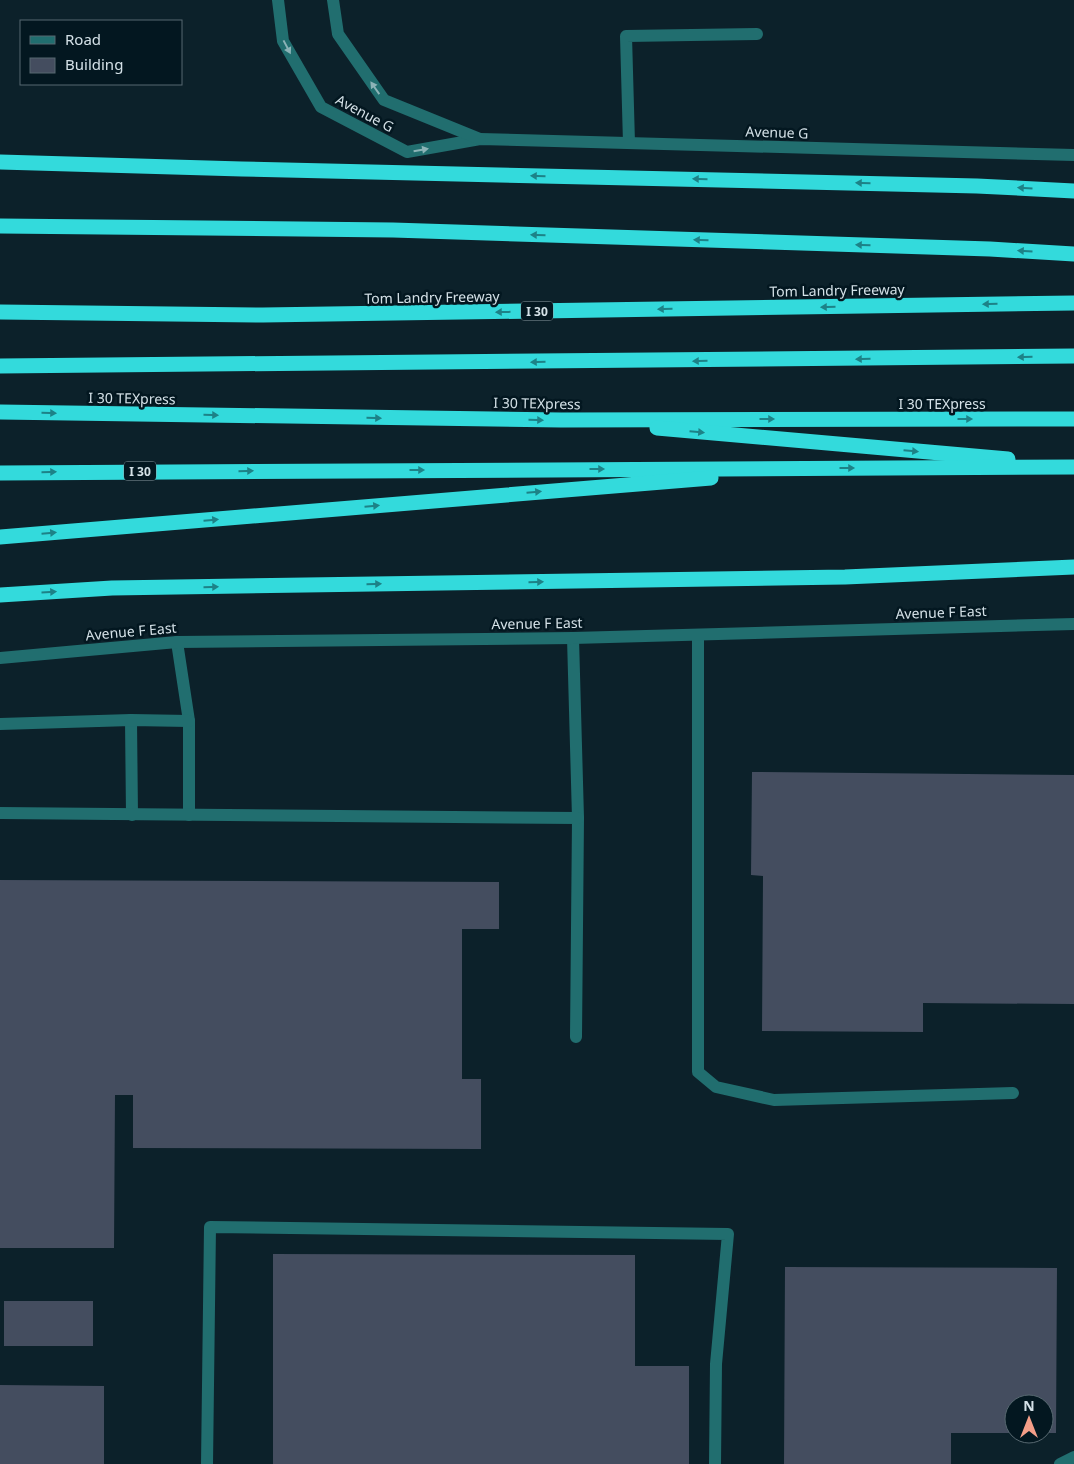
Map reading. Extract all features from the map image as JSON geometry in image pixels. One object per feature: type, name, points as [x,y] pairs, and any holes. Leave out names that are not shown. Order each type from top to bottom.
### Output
[{"type":"highway","points":[[0,162],[1074,190]]},
{"type":"highway","points":[[0,226],[393,230],[990,249],[1074,254]]},
{"type":"highway","name":"Tom Landry Freeway","points":[[0,312],[263,316],[1074,303]]},
{"type":"highway","points":[[0,366],[1074,356]]},
{"type":"highway","name":"I 30 TEXpress","points":[[0,412],[561,420],[1074,418]]},
{"type":"highway","points":[[561,420],[1074,466]]},
{"type":"highway","name":"I 30","points":[[0,473],[1074,466]]},
{"type":"highway","points":[[0,537],[822,468]]},
{"type":"highway","points":[[0,595],[112,588],[846,577],[1074,567]]},
{"type":"street","name":"Avenue G","points":[[278,0],[283,41],[321,107],[407,152],[480,139],[1074,155]]},
{"type":"street","name":"Avenue G","points":[[333,0],[338,34],[384,100],[480,139]]},
{"type":"street","points":[[629,142],[626,36],[757,34]]},
{"type":"street","name":"Avenue F East","points":[[0,658],[177,642],[573,638],[1074,624]]},
{"type":"street","points":[[698,635],[698,1072],[716,1088],[774,1100],[1013,1093]]},
{"type":"street","points":[[573,638],[578,818],[576,1037]]},
{"type":"street","points":[[177,642],[189,721],[189,815]]},
{"type":"street","points":[[0,724],[131,720],[189,721]]},
{"type":"street","points":[[131,720],[132,815]]},
{"type":"street","points":[[0,814],[578,818]]},
{"type":"street","points":[[207,1464],[210,1228],[728,1234],[716,1364],[715,1464]]},
{"type":"street","points":[[1060,1464],[1074,1457]]},
{"type":"building","points":[[752,772],[1074,775],[1074,1004],[923,1003],[923,1032],[762,1031],[763,876],[751,875]]},
{"type":"building","points":[[0,880],[499,882],[499,929],[462,929],[462,1079],[481,1079],[481,1149],[133,1148],[133,1095],[115,1095],[114,1248],[0,1248]]},
{"type":"building","points":[[273,1254],[635,1255],[635,1366],[689,1366],[689,1464],[273,1464]]},
{"type":"building","points":[[785,1267],[1057,1268],[1056,1433],[1054,1433],[1054,1394],[1004,1394],[1004,1433],[951,1433],[951,1464],[784,1464]]},
{"type":"building","points":[[4,1301],[93,1301],[93,1346],[4,1346]]},
{"type":"building","points":[[0,1385],[104,1386],[104,1464],[0,1464]]}]
